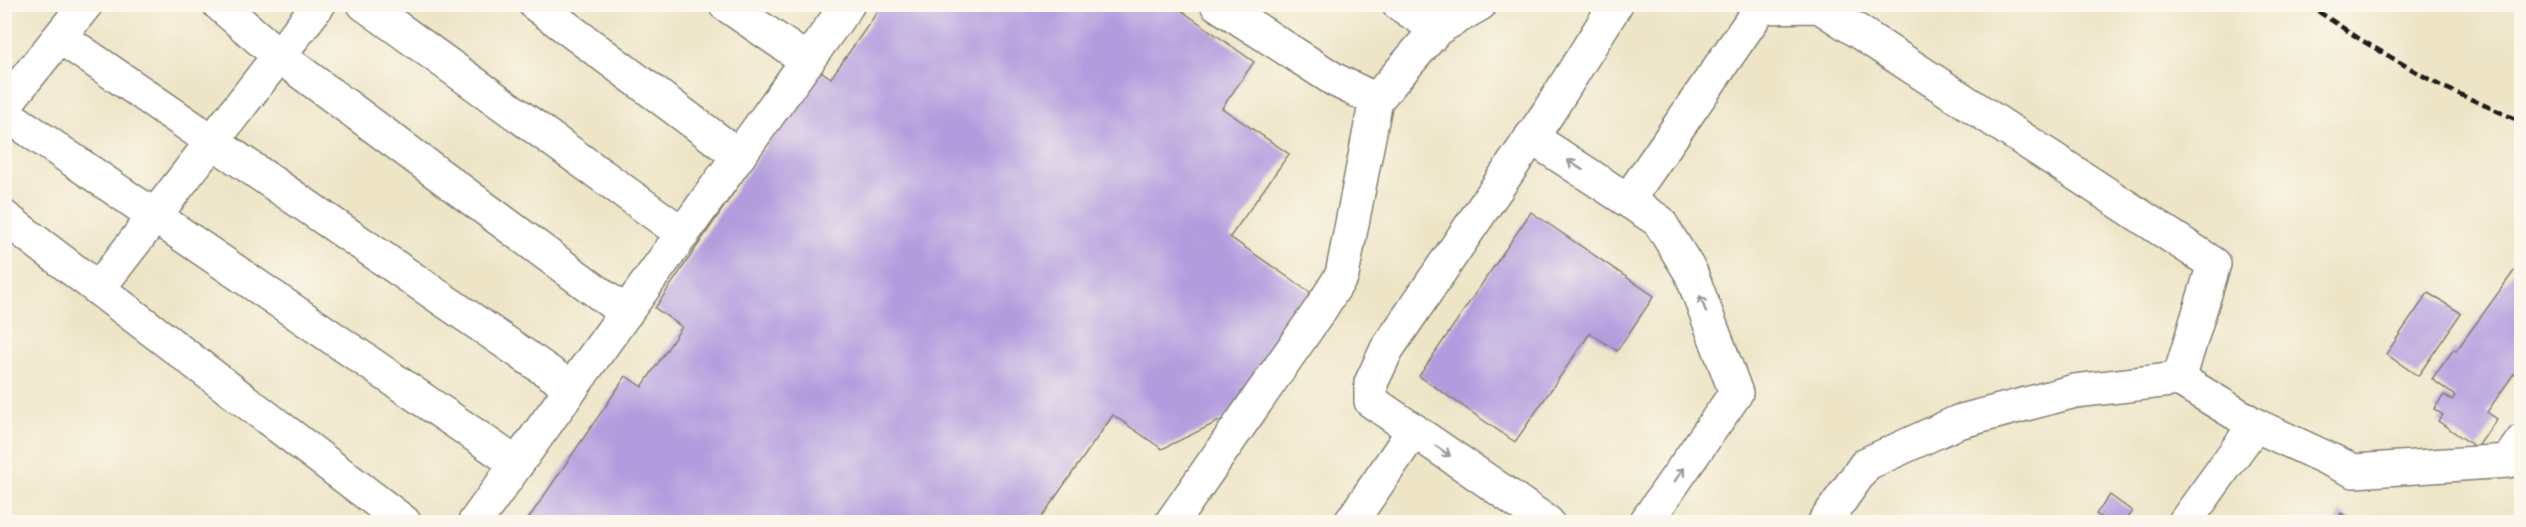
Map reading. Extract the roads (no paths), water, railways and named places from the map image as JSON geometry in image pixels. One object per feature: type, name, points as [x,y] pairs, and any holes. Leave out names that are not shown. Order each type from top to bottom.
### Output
[{"type":"lane","points":[[4,106],[86,4]]},
{"type":"lane","points":[[219,4],[279,56],[626,313]]},
{"type":"lane","points":[[98,289],[319,4]]},
{"type":"lane","points":[[364,4],[683,234]]},
{"type":"lane","points":[[535,4],[738,156]]},
{"type":"lane","points":[[725,4],[808,61]]},
{"type":"lane","points":[[475,522],[848,4]]},
{"type":"lane","points":[[1217,4],[1335,80],[1377,100]]},
{"type":"lane","points":[[1399,4],[1437,28]]},
{"type":"lane","points":[[1172,522],[1342,275],[1377,100],[1437,28],[1480,4]]},
{"type":"lane","points":[[1547,522],[1371,401],[1371,383],[1387,350],[1531,137],[1616,4]]},
{"type":"lane","points":[[1628,200],[1761,7],[1820,6],[2214,264],[2179,379]]},
{"type":"lane","points":[[60,37],[572,388]]},
{"type":"lane","points":[[4,112],[517,464]]},
{"type":"lane","points":[[1531,137],[1659,221],[1691,273],[1736,393],[1646,522]]},
{"type":"lane","points":[[4,217],[404,522]]},
{"type":"lane","points":[[1825,522],[1866,464],[1958,422],[2074,391],[2179,379],[2255,425],[2354,471],[2508,461],[2522,441]]},
{"type":"lane","points":[[2185,522],[2255,425]]},
{"type":"lane","points":[[1351,522],[1414,430]]},
{"type":"railway","points":[[2307,4],[2361,40],[2439,85],[2522,122]]}]
